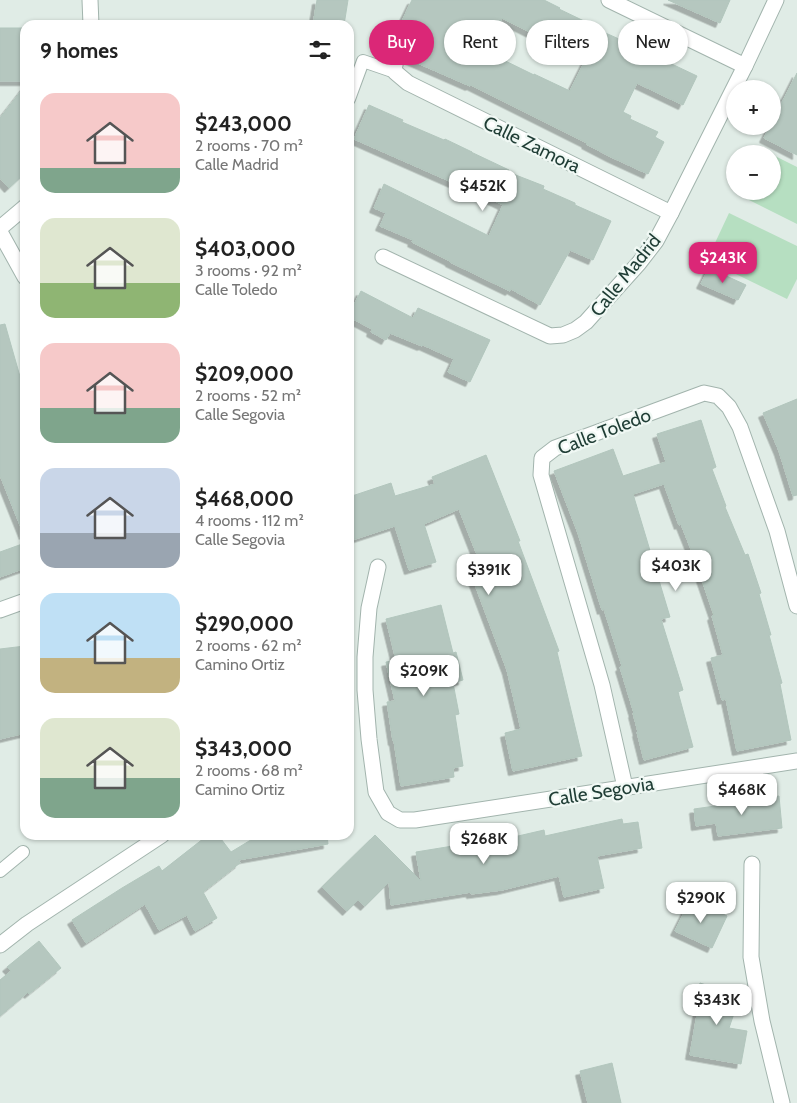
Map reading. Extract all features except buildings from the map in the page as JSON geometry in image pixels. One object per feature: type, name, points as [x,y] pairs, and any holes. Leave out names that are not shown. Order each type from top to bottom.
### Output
[{"type":"street","points":[[90,0],[90,20]]},
{"type":"street","points":[[609,0],[745,66]]},
{"type":"street","name":"Calle Madrid","points":[[383,257],[550,336],[575,330],[586,322],[656,241],[745,66],[776,0]]},
{"type":"street","name":"Calle Zamora","points":[[396,72],[408,83],[671,213]]},
{"type":"street","points":[[20,212],[0,230],[20,268]]},
{"type":"street","name":"Calle Toledo","points":[[625,787],[602,685],[541,475],[542,458],[555,448],[704,394],[718,396],[728,407],[740,427],[777,531],[797,606]]},
{"type":"street","name":"Calle Segovia","points":[[378,567],[369,608],[365,657],[365,690],[369,739],[376,792],[388,814],[400,820],[415,820],[797,761]]},
{"type":"street","points":[[0,610],[20,603]]},
{"type":"street","points":[[0,944],[27,924],[154,840]]},
{"type":"street","points":[[752,864],[750,957],[762,1022],[782,1103]]},
{"type":"lane","points":[[354,85],[363,61],[396,72],[397,65]]},
{"type":"lane","points":[[0,871],[23,852]]},
{"type":"green space","points":[[781,159],[797,167],[797,224],[749,200],[781,200]]},
{"type":"green space","points":[[729,213],[797,246],[797,279],[787,299],[707,260]]}]
